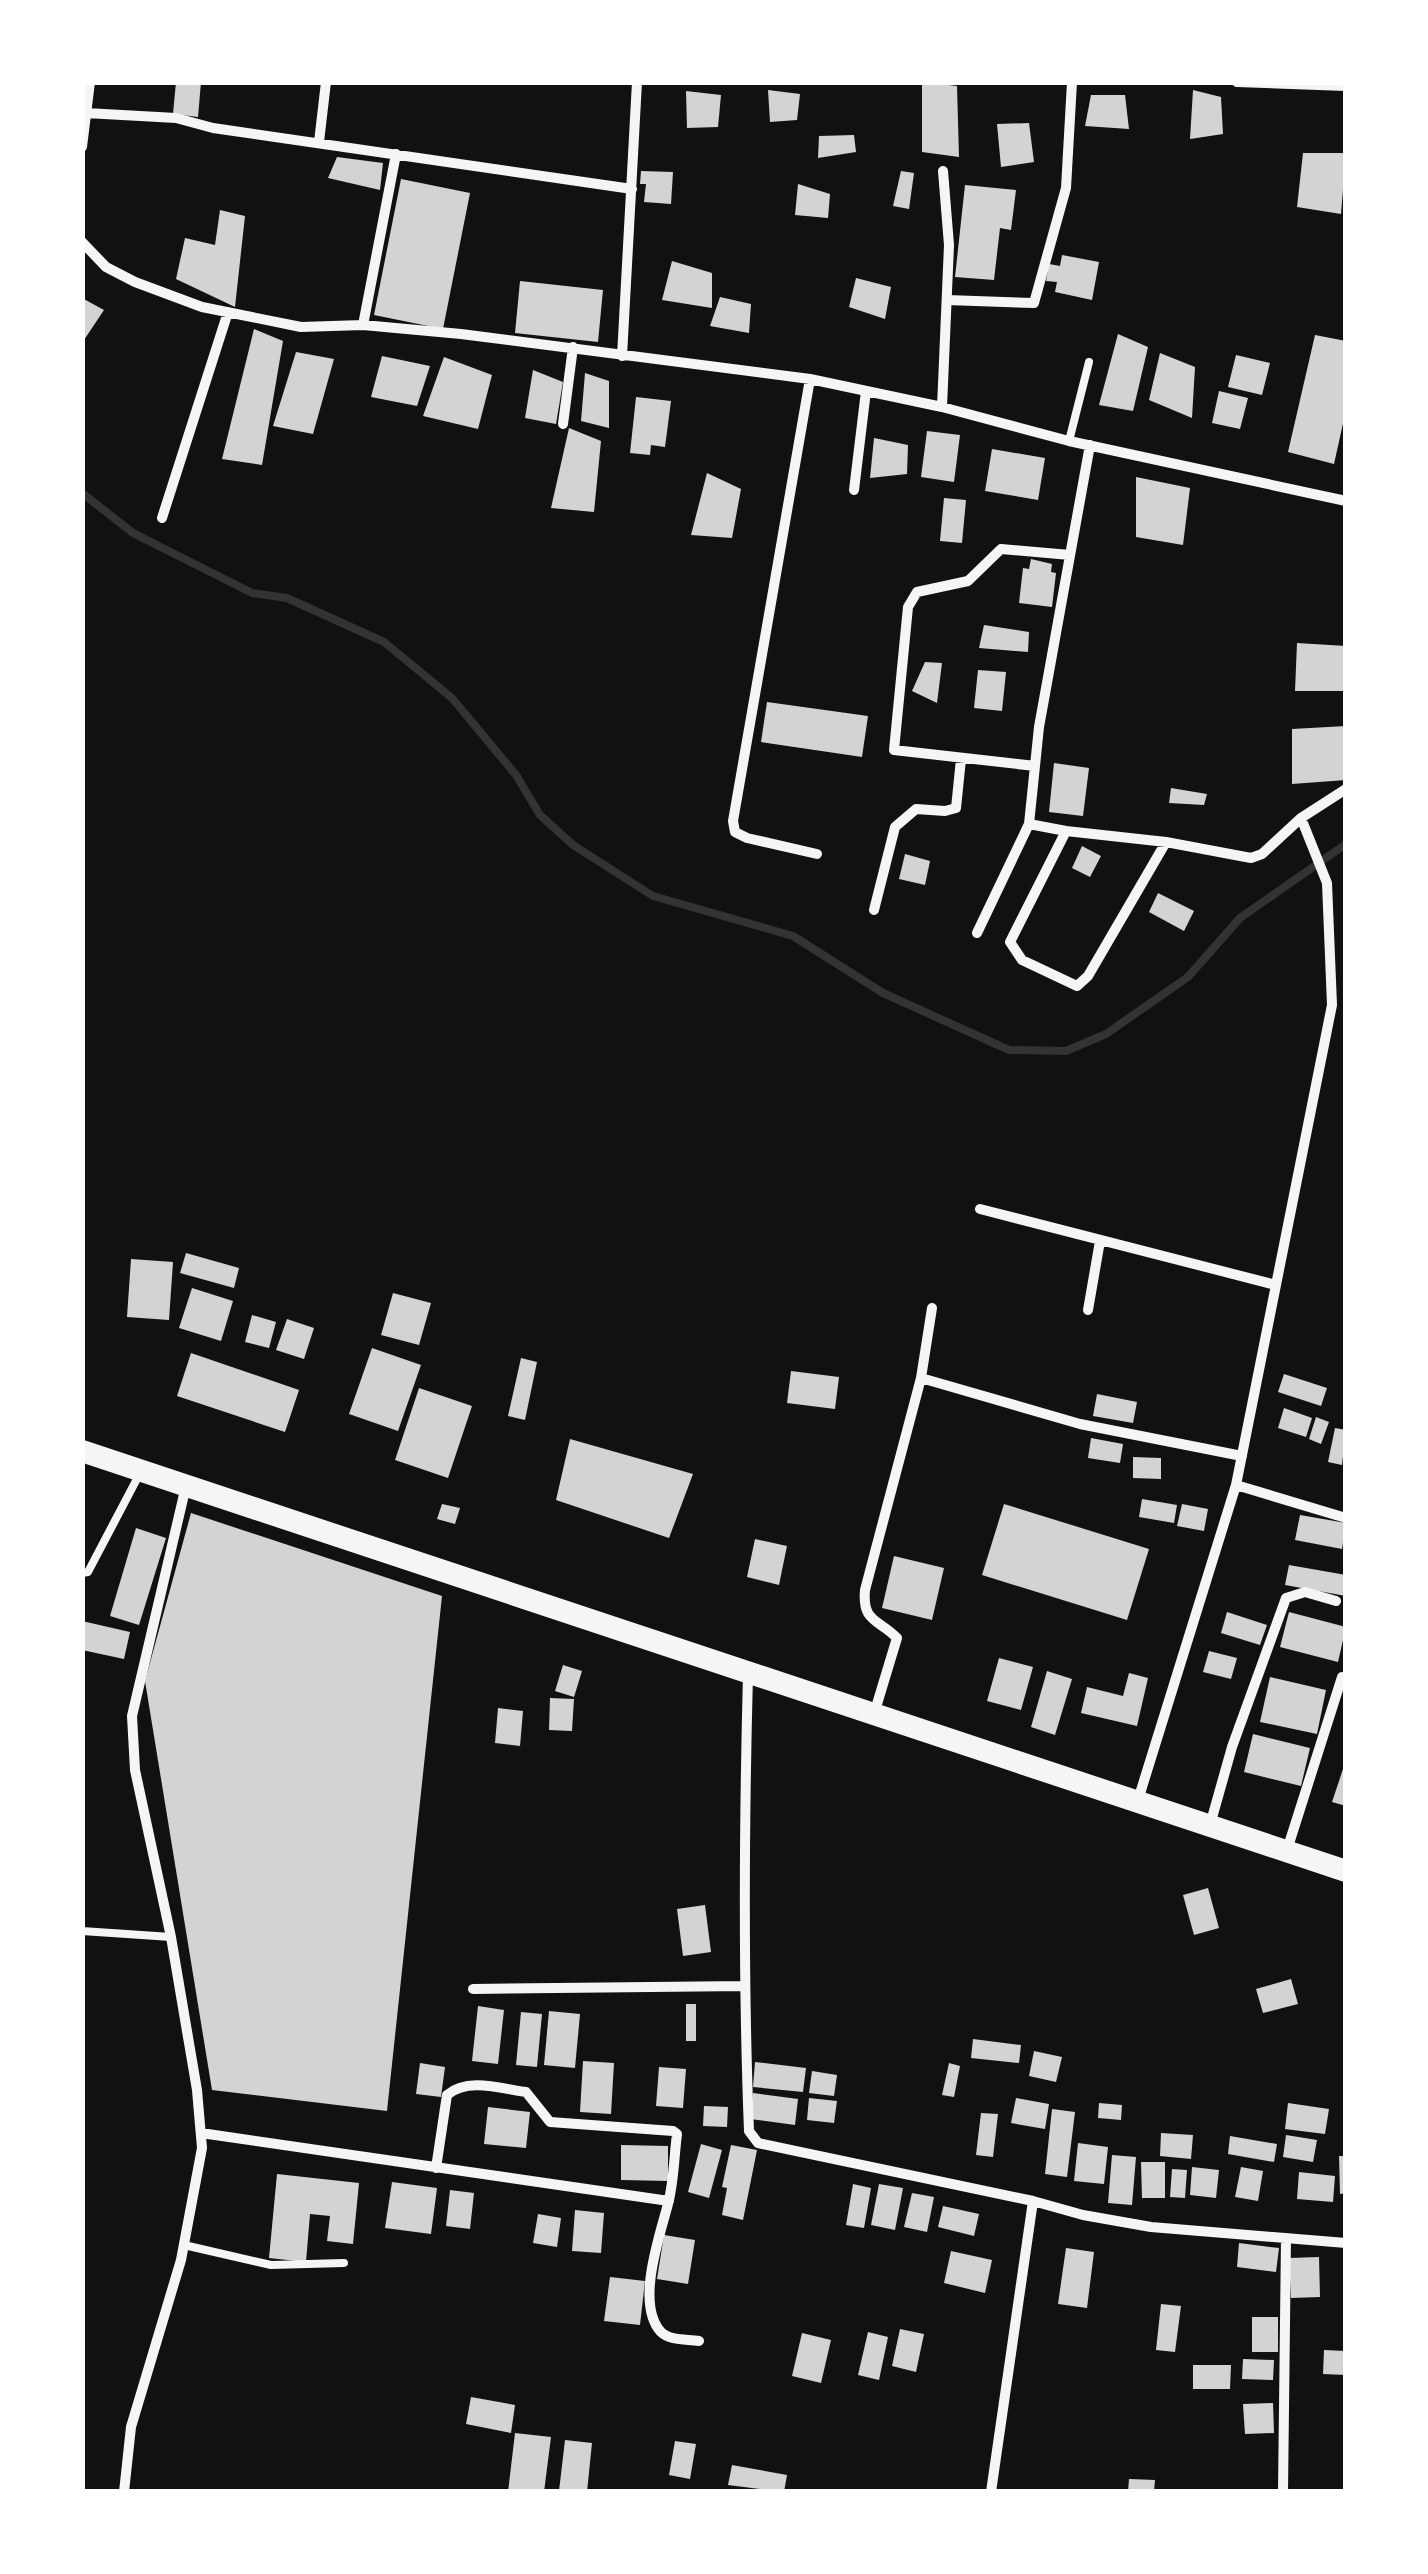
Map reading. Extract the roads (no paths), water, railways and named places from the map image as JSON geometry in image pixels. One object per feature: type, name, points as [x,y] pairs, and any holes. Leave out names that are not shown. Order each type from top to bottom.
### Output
[{"type":"main road","points":[[82,1450],[1346,1871]]},
{"type":"street","points":[[82,146],[90,82]]},
{"type":"street","points":[[319,142],[326,82]]},
{"type":"street","points":[[622,356],[638,82]]},
{"type":"street","points":[[946,300],[1034,303],[1066,188],[1072,82]]},
{"type":"street","points":[[1237,82],[1346,86]]},
{"type":"street","points":[[86,114],[176,118],[214,128],[632,190]]},
{"type":"street","points":[[362,326],[396,154]]},
{"type":"street","points":[[942,407],[949,245],[943,171]]},
{"type":"street","points":[[82,242],[106,266],[135,282],[202,307],[301,327],[362,326],[573,347],[810,378],[1090,446],[1346,501]]},
{"type":"street","points":[[162,518],[228,312]]},
{"type":"street","points":[[563,424],[573,347]]},
{"type":"street","points":[[810,378],[733,821],[735,832],[747,838],[817,854]]},
{"type":"street","points":[[854,490],[866,390]]},
{"type":"street","points":[[977,932],[1030,824],[1039,726],[1090,446]]},
{"type":"street","points":[[1035,766],[894,750],[908,607],[916,592],[968,581],[1001,548],[1070,555]]},
{"type":"street","points":[[874,910],[895,826],[916,810],[956,808],[960,759]]},
{"type":"street","points":[[1030,824],[1251,858],[1262,854],[1301,818],[1346,789]]},
{"type":"street","points":[[1138,1802],[1236,1485],[1332,1004],[1328,883],[1301,818]]},
{"type":"street","points":[[1066,831],[1010,942],[1022,960],[1077,986],[1088,976],[1166,842]]},
{"type":"street","points":[[980,1209],[1276,1285]]},
{"type":"street","points":[[1088,1310],[1100,1241]]},
{"type":"street","points":[[874,1714],[897,1638],[869,1616],[865,1590],[921,1378],[932,1308]]},
{"type":"street","points":[[921,1378],[1080,1424],[1242,1456]]},
{"type":"street","points":[[124,2492],[131,2427],[184,2245],[202,2148],[171,1937],[136,1770],[132,1716],[186,1485]]},
{"type":"street","points":[[1236,1485],[1346,1518]]},
{"type":"street","points":[[1210,1826],[1232,1748],[1286,1598],[1305,1592],[1336,1600]]},
{"type":"street","points":[[748,1672],[744,1986],[749,2131],[758,2143],[1032,2201],[1083,2216],[1151,2227],[1346,2243]]},
{"type":"street","points":[[1287,1851],[1342,1677]]},
{"type":"street","points":[[473,1988],[744,1986]]},
{"type":"street","points":[[436,2168],[447,2096],[461,2086],[526,2092],[550,2122],[673,2131],[677,2134],[669,2201],[654,2249],[650,2298],[655,2321],[670,2338],[698,2340]]},
{"type":"street","points":[[201,2133],[669,2201]]},
{"type":"street","points":[[992,2492],[1032,2201]]},
{"type":"street","points":[[1282,2492],[1286,2238]]},
{"type":"lane","points":[[1069,441],[1089,362]]},
{"type":"lane","points":[[82,1574],[88,1572],[107,1540],[142,1470]]},
{"type":"lane","points":[[82,1931],[171,1937]]},
{"type":"lane","points":[[184,2245],[271,2265],[344,2263]]},
{"type":"waterway","points":[[82,493],[133,533],[252,593],[287,598],[384,642],[452,698],[516,775],[540,815],[573,845],[653,896],[793,936],[883,993],[1009,1050],[1066,1051],[1106,1034],[1188,977],[1240,918],[1346,844]]}]
